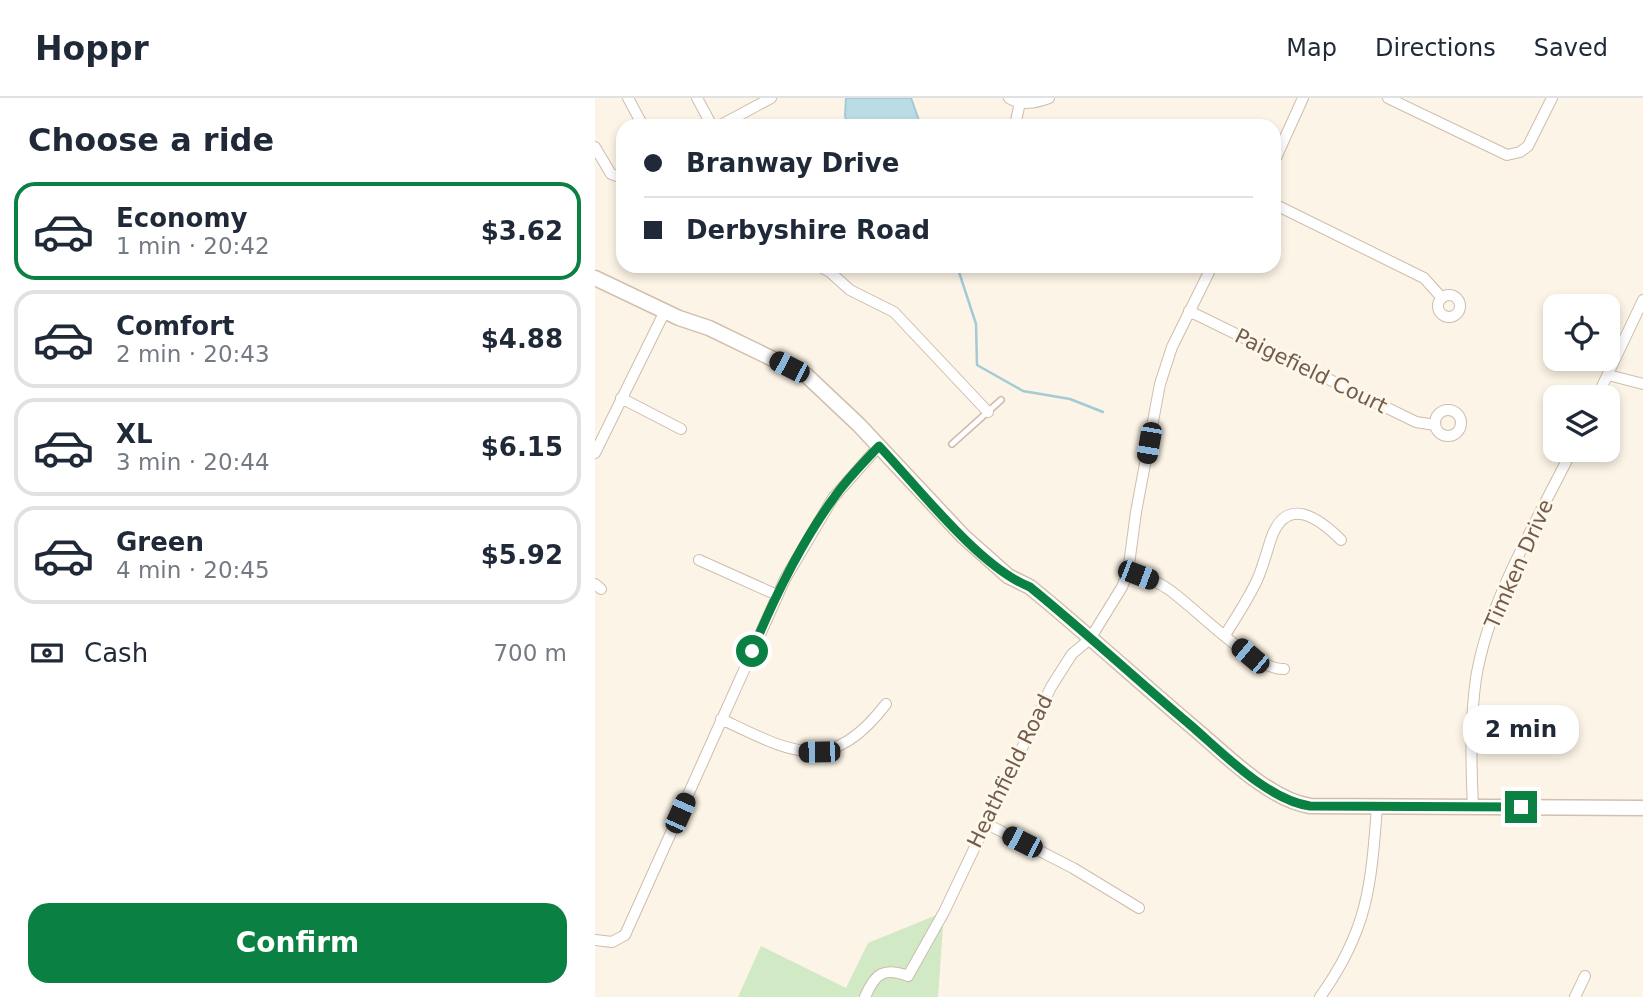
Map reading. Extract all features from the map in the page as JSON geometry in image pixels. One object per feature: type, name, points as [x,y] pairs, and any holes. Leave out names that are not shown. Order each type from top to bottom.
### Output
[{"type":"street","points":[[628,98],[639,119]]},
{"type":"street","points":[[697,98],[708,119]]},
{"type":"street","points":[[732,119],[771,98]]},
{"type":"street","points":[[1009,98],[1012,101],[1032,104],[1049,98]]},
{"type":"street","points":[[1281,147],[1303,98]]},
{"type":"street","points":[[1388,98],[1507,155],[1520,152],[1528,146],[1552,98]]},
{"type":"street","points":[[1016,119],[1020,102]]},
{"type":"street","points":[[595,147],[611,174],[616,176]]},
{"type":"street","points":[[1281,207],[1424,278],[1442,298]]},
{"type":"street","points":[[831,273],[850,290],[894,312],[988,412]]},
{"type":"street","name":"Heathfield Road","points":[[865,997],[878,975],[887,971],[908,976],[944,912],[1051,687],[1072,654],[1090,639],[1122,587],[1128,572],[1136,512],[1160,384],[1172,347],[1208,273]]},
{"type":"street","points":[[595,278],[665,311],[709,328],[806,375],[987,558],[1008,576],[1030,587],[1277,795],[1310,806],[1643,808]]},
{"type":"street","points":[[1603,385],[1643,300]]},
{"type":"street","points":[[595,453],[665,311]]},
{"type":"street","name":"Paigefield Court","points":[[1189,311],[1416,422],[1435,425]]},
{"type":"street","points":[[1608,375],[1643,384]]},
{"type":"street","points":[[621,398],[681,429]]},
{"type":"street","points":[[595,940],[607,943],[625,935],[777,595],[833,498],[879,446]]},
{"type":"street","name":"Timken Drive","points":[[1473,807],[1472,717],[1485,642],[1503,591],[1565,462]]},
{"type":"street","points":[[1225,635],[1253,589],[1273,534],[1283,519],[1294,514],[1311,516],[1341,540]]},
{"type":"street","points":[[699,560],[777,595]]},
{"type":"street","points":[[1128,572],[1165,587],[1263,663],[1283,669]]},
{"type":"street","points":[[721,719],[780,747],[819,752],[838,747],[852,739],[870,724],[886,704]]},
{"type":"street","points":[[1320,997],[1353,945],[1366,906],[1371,881],[1377,807]]},
{"type":"street","points":[[985,823],[1073,868],[1139,908]]},
{"type":"street","points":[[1576,997],[1585,976]]},
{"type":"lane","points":[[952,444],[1000,400]]},
{"type":"green space","points":[[944,912],[938,997],[738,997],[761,946],[846,988],[868,943]]},
{"type":"water","points":[[846,98],[911,98],[918,119],[846,119]]},
{"type":"waterway","points":[[959,273],[976,324],[977,365],[1023,391],[1070,399],[1103,412]]},
{"type":"route","points":[[752,651],[785,579],[811,532],[833,498],[879,446],[942,515],[987,558],[1008,576],[1030,587],[1277,795],[1310,806],[1521,807]]}]
